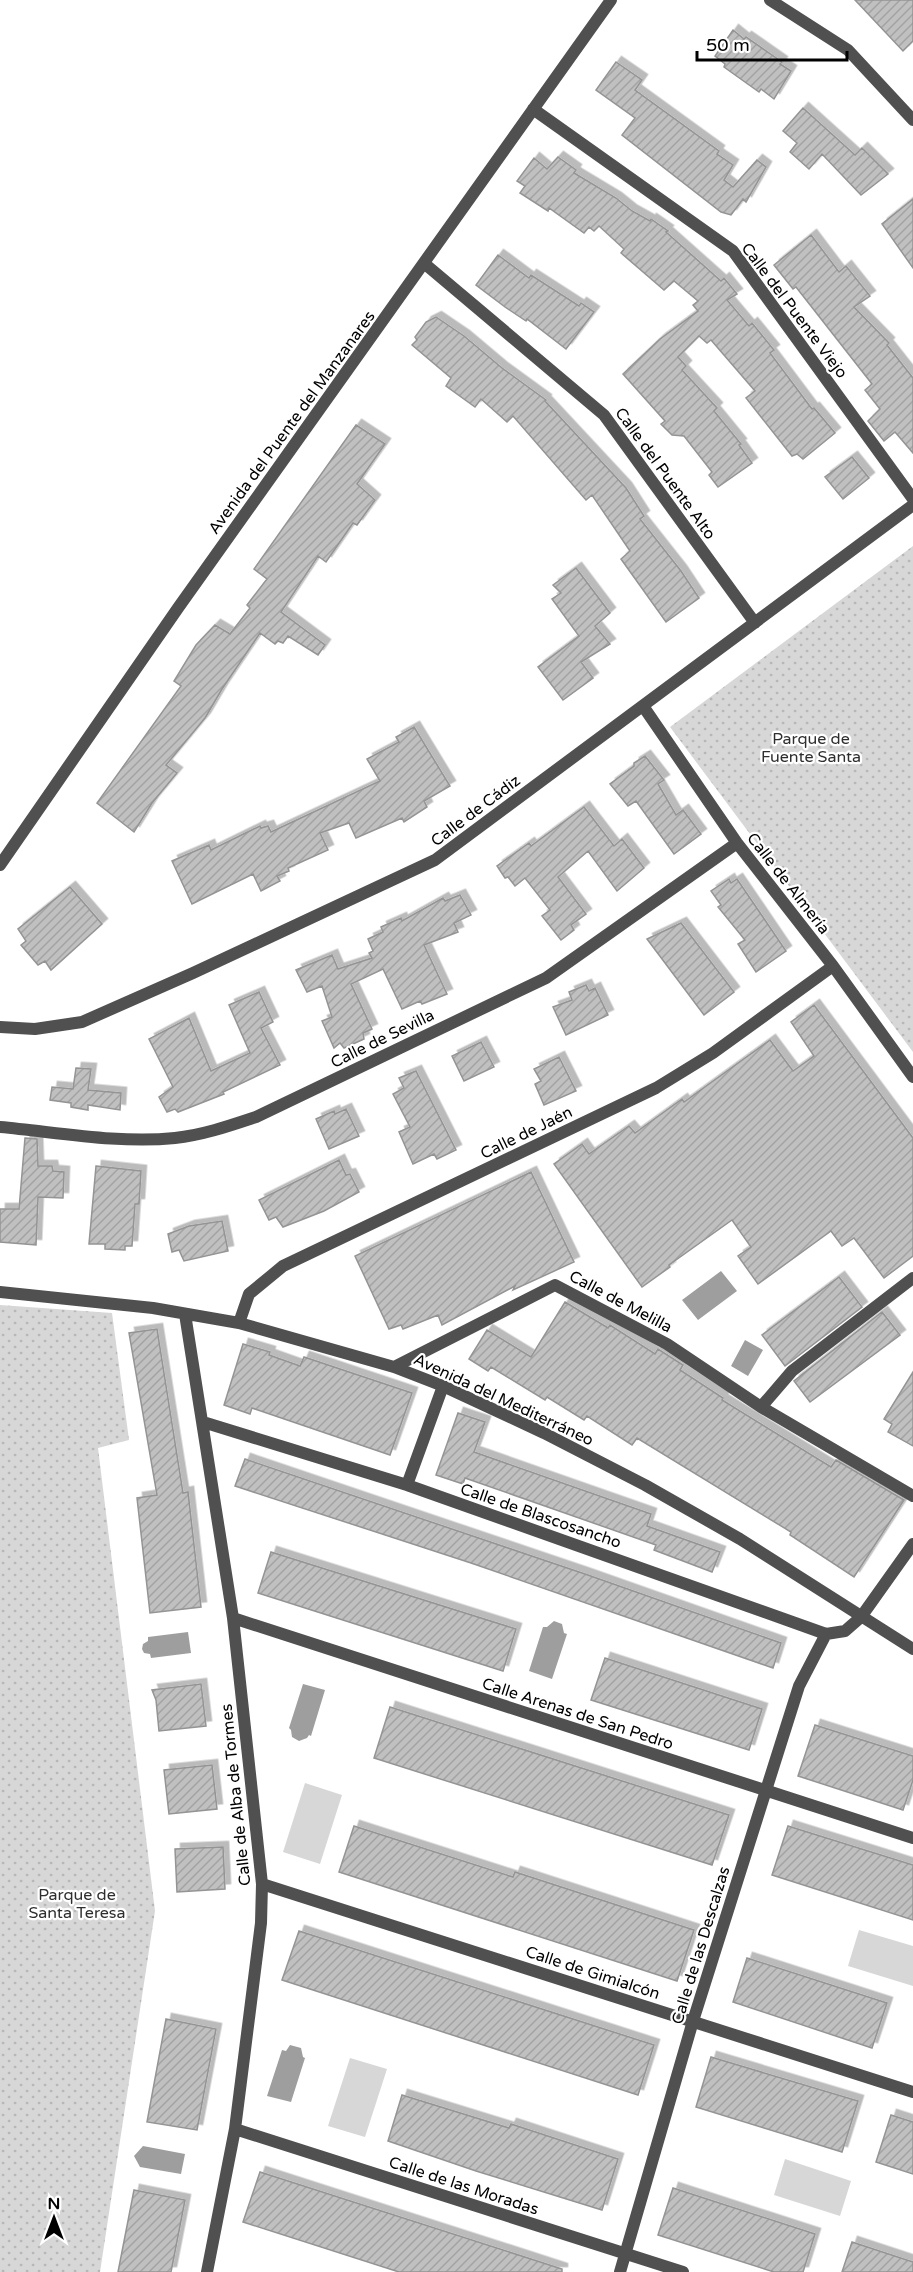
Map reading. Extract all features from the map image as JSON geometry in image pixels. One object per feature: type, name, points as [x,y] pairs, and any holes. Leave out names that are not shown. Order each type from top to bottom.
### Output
[{"type":"street","name":"Avenida del Puente del Manzanares","points":[[0,865],[185,598],[611,0]]},
{"type":"street","points":[[770,0],[848,50],[913,120]]},
{"type":"street","name":"Calle del Puente Viejo","points":[[532,109],[733,251],[913,499]]},
{"type":"street","name":"Calle del Puente Alto","points":[[425,264],[604,415],[755,623]]},
{"type":"street","name":"Calle de Cádiz","points":[[0,1028],[35,1029],[82,1022],[204,968],[435,860],[913,505]]},
{"type":"street","name":"Calle de Almería","points":[[643,706],[737,843],[833,966],[913,1077]]},
{"type":"street","name":"Calle de Sevilla","points":[[0,1126],[135,1139],[176,1138],[218,1130],[256,1117],[546,978],[737,843]]},
{"type":"street","name":"Calle de Jaén","points":[[239,1323],[249,1294],[283,1266],[656,1088],[714,1053],[833,966]]},
{"type":"street","points":[[761,1407],[792,1371],[913,1278]]},
{"type":"street","name":"Calle de Melilla","points":[[394,1366],[555,1285],[667,1344],[761,1407],[913,1496]]},
{"type":"street","name":"Avenida del Mediterráneo","points":[[0,1292],[153,1308],[239,1323],[394,1366],[544,1433],[645,1485],[741,1539],[913,1649]]},
{"type":"street","name":"Calle de Alba de Tormes","points":[[185,1314],[233,1618],[262,1884],[261,1923],[235,2129],[207,2272]]},
{"type":"street","points":[[407,1485],[443,1386]]},
{"type":"street","name":"Calle de Blascosancho","points":[[203,1422],[407,1485],[826,1634]]},
{"type":"street","points":[[826,1634],[845,1631],[861,1617],[913,1544]]},
{"type":"street","name":"Calle Arenas de San Pedro","points":[[233,1618],[913,1838]]},
{"type":"street","name":"Calle de las Descalzas","points":[[620,2272],[693,2021],[765,1791],[799,1686],[826,1634]]},
{"type":"street","name":"Calle de Gimialcón","points":[[262,1884],[913,2092]]},
{"type":"street","name":"Calle de las Moradas","points":[[235,2129],[683,2272]]},
{"type":"green space","name":"Parque de Fuente Santa","points":[[913,546],[913,1052],[670,727]]},
{"type":"green space","name":"Parque de Santa Teresa","points":[[0,1305],[112,1313],[129,1440],[98,1448],[155,1911],[100,2272],[0,2272]]},
{"type":"green space","points":[[305,1783],[342,1795],[320,1864],[283,1852]]},
{"type":"green space","points":[[859,1930],[913,1946],[913,1986],[848,1966]]},
{"type":"green space","points":[[350,2058],[387,2069],[365,2137],[328,2126]]},
{"type":"green space","points":[[785,2159],[851,2181],[840,2216],[774,2195]]},
{"type":"shaded area","points":[[721,1271],[737,1291],[698,1320],[682,1300]]},
{"type":"shaded area","points":[[745,1340],[763,1350],[748,1376],[731,1366]]},
{"type":"shaded area","points":[[554,1621],[562,1624],[564,1633],[567,1634],[552,1679],[529,1671],[543,1627],[547,1627]]},
{"type":"shaded area","points":[[188,1632],[191,1653],[151,1658],[150,1654],[144,1653],[142,1649],[148,1637]]},
{"type":"shaded area","points":[[303,1684],[325,1690],[311,1736],[299,1741],[292,1737],[289,1728]]},
{"type":"shaded area","points":[[290,2045],[301,2048],[305,2058],[291,2102],[267,2096],[282,2050],[286,2051]]},
{"type":"shaded area","points":[[143,2146],[185,2154],[181,2174],[140,2167],[134,2156]]},
{"type":"building","points":[[855,0],[913,0],[913,41],[903,51]]},
{"type":"building","points":[[733,30],[782,62],[780,64],[791,71],[774,99],[761,89],[759,92],[724,67],[725,64],[715,56]]},
{"type":"building","points":[[616,62],[642,80],[635,90],[719,151],[717,154],[733,165],[724,180],[733,187],[757,160],[766,167],[746,202],[743,199],[731,215],[721,212],[622,135],[635,118],[596,90]]},
{"type":"building","points":[[803,108],[855,155],[862,148],[888,174],[861,195],[822,154],[809,169],[790,152],[797,143],[783,131]]},
{"type":"building","points":[[558,157],[576,170],[574,173],[616,198],[632,211],[650,221],[651,219],[668,231],[666,232],[721,281],[724,278],[737,294],[727,300],[749,326],[752,323],[774,350],[770,353],[812,409],[814,408],[835,433],[803,459],[797,454],[792,456],[746,398],[755,391],[711,340],[707,343],[699,336],[678,357],[686,366],[682,370],[717,408],[714,411],[741,444],[739,445],[752,463],[718,487],[709,475],[712,472],[684,436],[672,435],[661,424],[665,421],[623,374],[660,339],[698,311],[693,305],[698,301],[674,281],[664,290],[621,253],[624,249],[599,226],[594,231],[589,227],[584,233],[549,208],[548,211],[520,193],[525,186],[517,181],[534,158],[547,169]]},
{"type":"building","points":[[913,199],[913,268],[882,224]]},
{"type":"building","points":[[811,235],[839,272],[846,266],[870,296],[854,307],[889,343],[887,345],[913,378],[913,453],[895,432],[884,441],[868,421],[880,409],[865,390],[872,384],[796,287],[793,289],[774,265]]},
{"type":"building","points":[[498,255],[529,278],[531,275],[579,306],[581,303],[594,312],[566,349],[527,319],[526,321],[476,285]]},
{"type":"building","points":[[436,317],[546,400],[626,488],[644,516],[640,519],[699,598],[666,622],[621,559],[630,551],[592,495],[586,500],[513,416],[507,422],[481,399],[475,407],[446,386],[451,378],[412,345],[426,322]]},
{"type":"building","points":[[356,425],[385,444],[357,484],[375,500],[357,525],[353,523],[326,562],[318,556],[281,612],[325,645],[318,655],[288,636],[283,643],[278,641],[275,644],[260,633],[205,718],[166,765],[177,773],[152,803],[134,832],[97,803],[181,686],[174,681],[196,645],[215,625],[230,634],[250,608],[247,605],[267,579],[254,569]]},
{"type":"building","points":[[852,457],[869,478],[843,499],[825,477]]},
{"type":"building","points":[[576,568],[610,613],[595,626],[610,644],[581,662],[593,678],[563,700],[538,667],[579,636],[552,599],[561,593],[553,585]]},
{"type":"building","points":[[414,727],[450,786],[424,801],[427,807],[404,822],[402,818],[356,838],[349,823],[320,833],[328,850],[288,868],[289,871],[277,876],[280,881],[261,891],[253,874],[192,904],[172,861],[209,845],[211,850],[260,826],[261,828],[268,826],[271,832],[380,781],[367,759],[399,742],[396,737]]},
{"type":"building","points":[[645,756],[664,780],[658,784],[676,815],[683,810],[701,834],[674,854],[636,801],[628,806],[610,784]]},
{"type":"building","points":[[584,807],[614,846],[622,839],[644,868],[617,891],[588,851],[558,877],[586,914],[571,925],[574,930],[561,940],[542,916],[550,910],[525,878],[515,886],[508,877],[505,878],[497,866],[529,843],[531,846]]},
{"type":"building","points":[[729,879],[731,883],[737,879],[786,951],[756,972],[738,944],[745,940],[718,907],[721,905],[711,891]]},
{"type":"building","points":[[70,887],[102,924],[51,970],[45,961],[38,965],[21,945],[26,941],[18,929]]},
{"type":"building","points":[[460,895],[471,915],[454,923],[458,932],[424,945],[447,994],[422,1004],[420,1001],[402,1009],[383,969],[351,984],[372,1029],[363,1033],[364,1039],[344,1048],[340,1043],[334,1048],[322,1021],[332,1017],[322,986],[307,992],[296,970],[332,955],[338,969],[372,958],[369,953],[373,951],[368,939],[383,932],[381,927],[401,918],[402,921],[443,898],[445,901]]},
{"type":"building","points":[[681,923],[734,992],[704,1015],[647,939]]},
{"type":"building","points":[[586,985],[589,991],[595,988],[608,1015],[566,1035],[553,1007],[572,1000],[569,992]]},
{"type":"building","points":[[259,992],[273,1022],[261,1028],[280,1065],[223,1092],[224,1094],[178,1112],[175,1109],[167,1112],[159,1097],[173,1087],[149,1039],[189,1018],[211,1071],[250,1053],[229,1005]]},
{"type":"building","points":[[814,1005],[913,1138],[913,1256],[884,1278],[854,1238],[842,1246],[831,1231],[758,1284],[738,1256],[751,1247],[732,1220],[642,1287],[554,1164],[582,1144],[589,1154],[629,1126],[635,1133],[682,1099],[684,1102],[770,1040],[793,1071],[814,1056],[791,1022]]},
{"type":"building","points":[[481,1042],[494,1067],[464,1081],[452,1056]]},
{"type":"building","points":[[559,1057],[576,1091],[544,1105],[535,1084],[541,1081],[534,1069]]},
{"type":"building","points":[[76,1068],[91,1069],[88,1090],[121,1093],[120,1110],[88,1105],[88,1110],[71,1107],[71,1103],[50,1100],[52,1087],[73,1089]]},
{"type":"building","points":[[416,1071],[456,1150],[437,1159],[434,1154],[413,1164],[399,1132],[410,1127],[393,1094],[404,1088],[399,1078]]},
{"type":"building","points":[[346,1109],[359,1136],[329,1149],[316,1119],[334,1111],[335,1114]]},
{"type":"building","points":[[25,1138],[37,1139],[38,1166],[52,1166],[53,1171],[64,1172],[63,1198],[38,1197],[36,1245],[0,1242],[0,1209],[19,1209]]},
{"type":"building","points":[[339,1160],[346,1175],[350,1174],[359,1192],[324,1211],[283,1227],[276,1217],[269,1220],[259,1200]]},
{"type":"building","points":[[96,1166],[141,1171],[139,1204],[135,1204],[132,1246],[125,1246],[125,1250],[105,1249],[105,1244],[89,1244]]},
{"type":"building","points":[[531,1172],[574,1262],[513,1290],[515,1286],[442,1325],[438,1315],[403,1329],[401,1325],[389,1329],[355,1256]]},
{"type":"building","points":[[222,1221],[228,1251],[184,1261],[179,1250],[172,1252],[168,1234],[189,1226]]},
{"type":"building","points":[[839,1277],[862,1307],[785,1366],[762,1335]]},
{"type":"building","points":[[565,1302],[608,1328],[610,1325],[655,1354],[658,1349],[683,1365],[680,1370],[723,1398],[722,1400],[831,1467],[836,1460],[904,1500],[854,1577],[790,1535],[791,1532],[637,1438],[632,1445],[587,1416],[584,1420],[547,1397],[545,1400],[491,1367],[488,1371],[469,1359],[487,1330],[531,1357]]},
{"type":"building","points":[[882,1312],[900,1335],[810,1402],[794,1381]]},
{"type":"building","points":[[157,1329],[183,1493],[188,1492],[201,1607],[150,1613],[137,1498],[157,1495],[129,1333]]},
{"type":"building","points":[[243,1344],[270,1352],[269,1355],[300,1366],[304,1357],[412,1393],[390,1455],[252,1408],[250,1414],[224,1405]]},
{"type":"building","points":[[913,1372],[913,1446],[888,1432],[892,1424],[884,1419]]},
{"type":"building","points":[[458,1413],[485,1422],[474,1452],[651,1514],[647,1526],[720,1552],[712,1572],[654,1550],[656,1545],[465,1478],[463,1484],[436,1475]]},
{"type":"building","points":[[245,1459],[781,1643],[773,1668],[471,1563],[235,1486]]},
{"type":"building","points":[[271,1552],[516,1629],[503,1671],[258,1593]]},
{"type":"building","points":[[605,1658],[762,1709],[749,1750],[591,1700]]},
{"type":"building","points":[[201,1684],[206,1726],[159,1731],[156,1700],[152,1690]]},
{"type":"building","points":[[390,1707],[729,1815],[712,1865],[374,1758]]},
{"type":"building","points":[[815,1725],[913,1756],[913,1780],[903,1810],[798,1776]]},
{"type":"building","points":[[212,1765],[217,1809],[169,1814],[164,1770]]},
{"type":"building","points":[[354,1826],[513,1877],[515,1872],[694,1930],[677,1981],[339,1872]]},
{"type":"building","points":[[788,1826],[913,1865],[913,1920],[772,1875]]},
{"type":"building","points":[[223,1847],[225,1889],[177,1892],[175,1849]]},
{"type":"building","points":[[299,1931],[654,2045],[638,2095],[282,1980]]},
{"type":"building","points":[[747,1958],[887,2003],[872,2048],[733,2002]]},
{"type":"building","points":[[166,2019],[216,2029],[197,2130],[147,2122]]},
{"type":"building","points":[[711,2057],[858,2101],[842,2152],[696,2107]]},
{"type":"building","points":[[402,2095],[509,2128],[511,2124],[618,2159],[602,2210],[388,2141]]},
{"type":"building","points":[[891,2115],[913,2122],[913,2174],[876,2162]]},
{"type":"building","points":[[260,2172],[562,2269],[562,2272],[399,2272],[243,2222]]},
{"type":"building","points":[[673,2188],[815,2234],[803,2272],[774,2272],[658,2235]]},
{"type":"building","points":[[134,2190],[185,2200],[171,2272],[118,2272]]},
{"type":"building","points":[[852,2242],[913,2262],[913,2272],[842,2272]]}]
